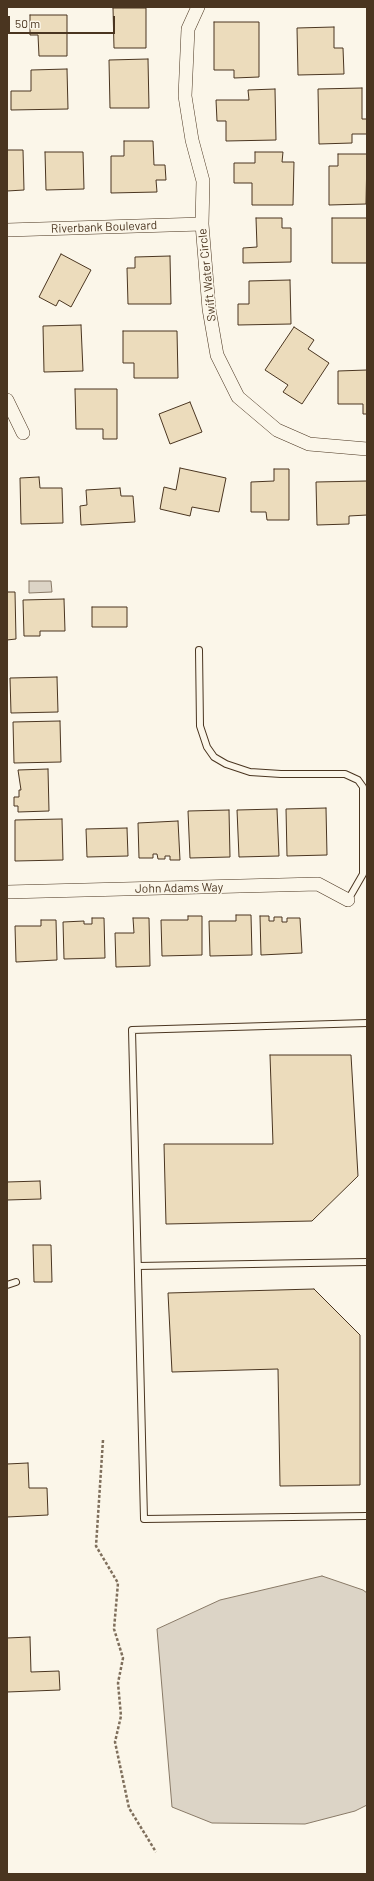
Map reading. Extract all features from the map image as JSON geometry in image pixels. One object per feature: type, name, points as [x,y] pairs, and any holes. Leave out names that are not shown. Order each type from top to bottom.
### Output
[{"type":"street","name":"Swift Water Circle","points":[[198,7],[188,29],[185,96],[192,140],[203,181],[202,224],[209,309],[217,355],[238,397],[277,430],[308,444],[367,449]]},
{"type":"street","name":"Riverbank Boulevard","points":[[7,230],[202,224]]},
{"type":"street","points":[[7,400],[23,433]]},
{"type":"street","name":"John Adams Way","points":[[7,892],[318,884],[348,900]]},
{"type":"lane","points":[[199,650],[200,726],[207,747],[214,757],[226,764],[250,772],[281,774],[345,774],[358,780],[363,787],[364,874],[348,900]]},
{"type":"lane","points":[[367,1023],[132,1030],[144,1519],[367,1516]]},
{"type":"lane","points":[[138,1266],[367,1262]]},
{"type":"lane","points":[[7,1285],[16,1282]]},
{"type":"path","points":[[103,1440],[96,1546],[118,1583],[114,1629],[123,1658],[118,1683],[121,1716],[115,1742],[129,1808],[156,1852]]},
{"type":"shaded area","points":[[29,581],[51,581],[52,592],[29,593]]},
{"type":"shaded area","points":[[322,1576],[363,1590],[367,1593],[367,1805],[355,1811],[305,1824],[212,1823],[172,1807],[157,1629],[220,1600]]},
{"type":"building","points":[[113,8],[146,8],[146,48],[114,48]]},
{"type":"building","points":[[30,15],[67,15],[67,56],[39,56],[38,35],[30,35]]},
{"type":"building","points":[[214,22],[259,22],[259,77],[234,78],[234,70],[214,70]]},
{"type":"building","points":[[334,27],[334,48],[343,48],[344,74],[298,75],[297,28]]},
{"type":"building","points":[[148,59],[149,108],[110,108],[109,60]]},
{"type":"building","points":[[67,69],[68,109],[11,110],[11,91],[31,91],[31,70]]},
{"type":"building","points":[[362,88],[362,119],[367,119],[367,134],[352,134],[352,143],[319,144],[318,89]]},
{"type":"building","points":[[275,89],[276,140],[226,141],[226,121],[217,121],[216,100],[249,100],[248,90]]},
{"type":"building","points":[[124,141],[153,141],[154,165],[165,165],[166,180],[156,180],[157,192],[111,193],[111,156],[124,156]]},
{"type":"building","points":[[7,150],[23,150],[24,190],[7,191]]},
{"type":"building","points":[[45,152],[83,152],[84,189],[46,190]]},
{"type":"building","points":[[255,152],[283,152],[282,162],[294,162],[293,205],[252,205],[252,183],[234,183],[234,163],[255,163]]},
{"type":"building","points":[[338,154],[367,154],[366,204],[329,205],[329,166],[338,166]]},
{"type":"building","points":[[256,218],[282,218],[282,228],[291,228],[291,262],[243,263],[243,248],[257,247]]},
{"type":"building","points":[[332,218],[367,218],[367,263],[332,263]]},
{"type":"building","points":[[61,254],[91,270],[71,307],[59,300],[56,306],[39,297]]},
{"type":"building","points":[[170,256],[171,304],[128,304],[127,268],[135,268],[135,257]]},
{"type":"building","points":[[290,280],[291,324],[238,325],[238,304],[249,304],[249,281]]},
{"type":"building","points":[[81,325],[83,371],[44,372],[43,326]]},
{"type":"building","points":[[294,327],[314,340],[308,349],[329,363],[302,404],[283,392],[288,385],[265,370]]},
{"type":"building","points":[[123,331],[177,331],[178,378],[134,378],[134,363],[123,363]]},
{"type":"building","points":[[367,370],[367,414],[363,414],[363,404],[338,404],[338,371]]},
{"type":"building","points":[[75,389],[117,389],[117,439],[103,439],[103,429],[76,429]]},
{"type":"building","points":[[190,402],[202,432],[170,444],[159,414]]},
{"type":"building","points":[[180,468],[226,478],[219,512],[192,507],[190,516],[160,509],[164,487],[176,490]]},
{"type":"building","points":[[274,469],[289,469],[289,520],[267,520],[266,512],[251,512],[251,482],[274,481]]},
{"type":"building","points":[[39,477],[40,488],[62,488],[63,523],[21,524],[20,478]]},
{"type":"building","points":[[367,481],[367,515],[349,516],[349,524],[317,525],[316,482]]},
{"type":"building","points":[[120,488],[121,496],[133,496],[135,522],[81,525],[80,506],[87,505],[86,490]]},
{"type":"building","points":[[7,592],[15,592],[16,639],[7,640]]},
{"type":"building","points":[[64,599],[65,631],[40,631],[40,636],[24,636],[23,600]]},
{"type":"building","points":[[92,607],[127,607],[127,627],[92,627]]},
{"type":"building","points":[[57,677],[58,712],[11,713],[10,678]]},
{"type":"building","points":[[60,721],[61,762],[14,763],[13,722]]},
{"type":"building","points":[[48,769],[49,811],[18,812],[18,806],[14,806],[14,797],[19,797],[19,790],[21,790],[18,770]]},
{"type":"building","points":[[326,808],[327,855],[287,856],[286,809]]},
{"type":"building","points":[[277,809],[279,856],[239,857],[237,810]]},
{"type":"building","points":[[229,810],[230,857],[190,858],[188,811]]},
{"type":"building","points":[[62,819],[63,860],[15,861],[15,820]]},
{"type":"building","points":[[178,821],[180,860],[170,860],[170,856],[165,856],[165,859],[158,859],[157,854],[153,854],[153,858],[139,858],[138,823]]},
{"type":"building","points":[[127,828],[128,856],[87,857],[86,829]]},
{"type":"building","points":[[236,915],[251,915],[252,955],[210,956],[209,921],[236,921]]},
{"type":"building","points":[[188,916],[202,916],[202,955],[162,956],[161,920],[188,920]]},
{"type":"building","points":[[260,916],[269,916],[269,921],[274,921],[274,917],[282,917],[282,922],[287,922],[287,918],[300,918],[302,953],[261,955]]},
{"type":"building","points":[[92,918],[104,918],[105,958],[64,959],[63,922],[84,921],[84,924],[92,924]]},
{"type":"building","points":[[133,918],[149,918],[150,966],[116,967],[115,933],[134,933]]},
{"type":"building","points":[[41,920],[56,920],[57,960],[16,962],[15,926],[41,926]]},
{"type":"building","points":[[270,1055],[351,1055],[358,1176],[312,1221],[166,1224],[164,1144],[273,1144]]},
{"type":"building","points":[[40,1181],[41,1199],[7,1200],[7,1182]]},
{"type":"building","points":[[33,1245],[51,1245],[52,1282],[34,1282]]},
{"type":"building","points":[[314,1289],[360,1335],[360,1485],[280,1486],[278,1369],[172,1372],[168,1293]]},
{"type":"building","points":[[28,1463],[29,1488],[47,1488],[48,1515],[7,1517],[7,1464]]},
{"type":"building","points":[[30,1637],[31,1672],[59,1671],[60,1690],[7,1692],[7,1638]]}]
